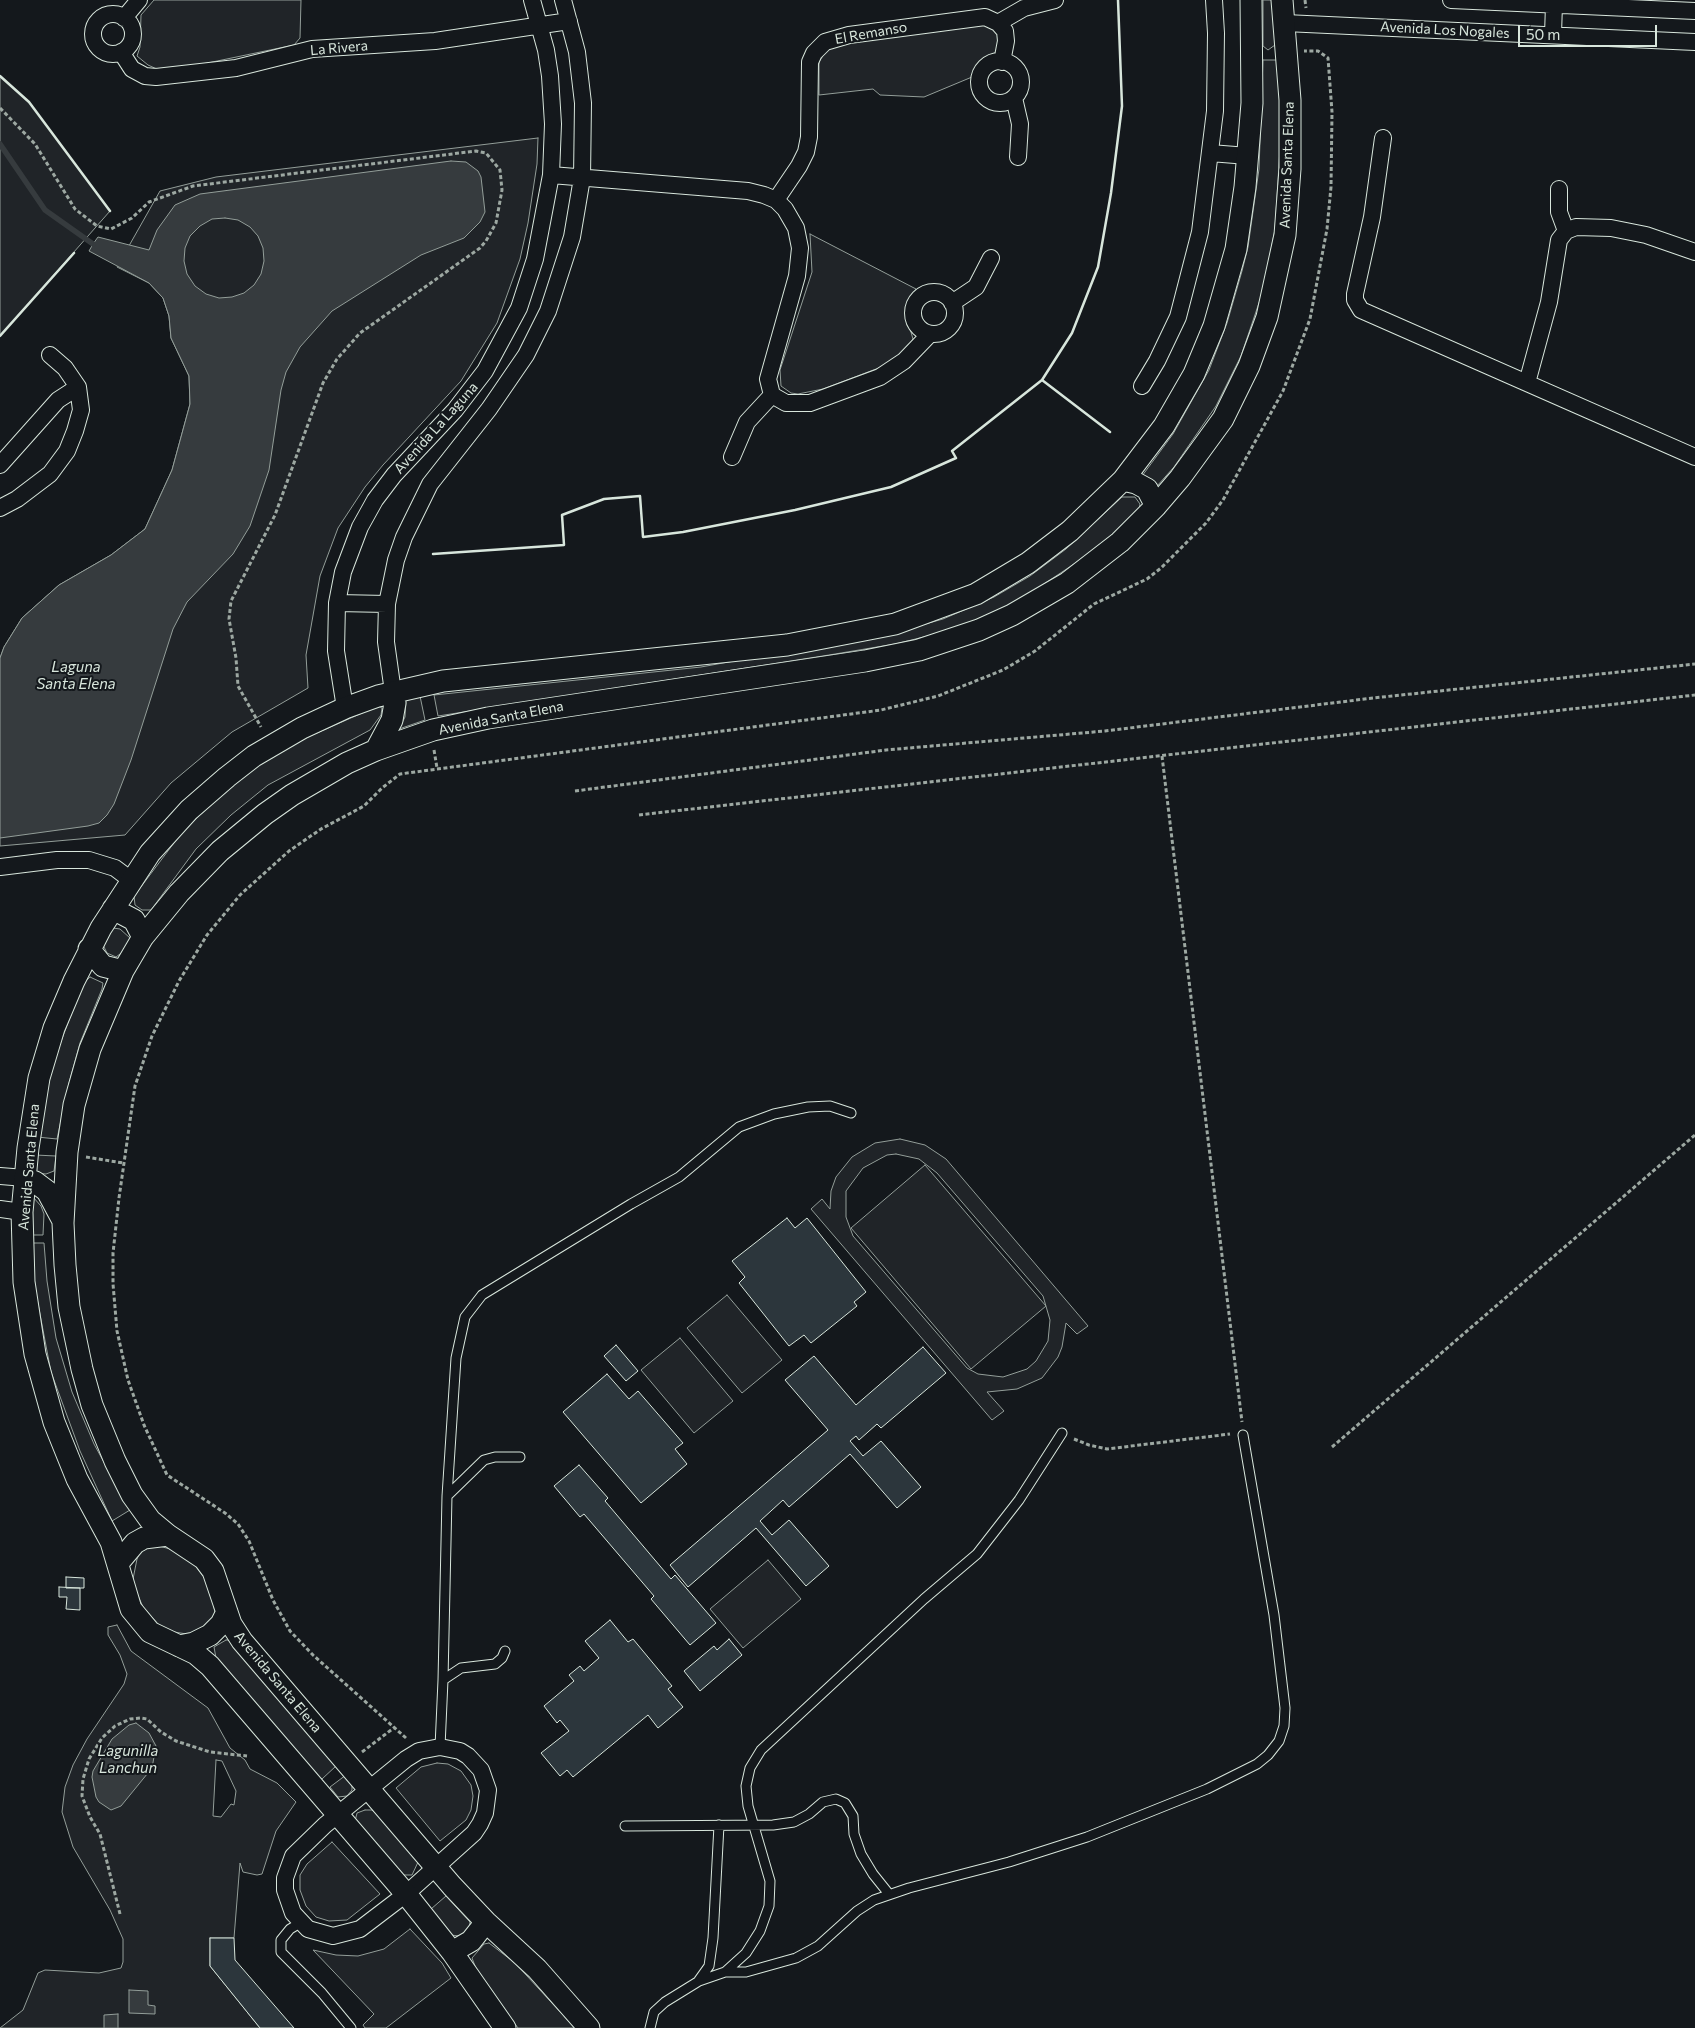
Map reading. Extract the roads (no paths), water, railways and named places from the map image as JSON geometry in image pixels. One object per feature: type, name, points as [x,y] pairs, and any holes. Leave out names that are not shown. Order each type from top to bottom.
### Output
[{"type":"street","points":[[124,18],[139,0]]},
{"type":"street","name":"Avenida La Laguna","points":[[345,708],[336,651],[337,603],[343,572],[351,549],[375,500],[394,474],[471,390],[508,330],[535,260],[551,175],[552,100],[546,50],[532,0]]},
{"type":"street","name":"Avenida La Laguna","points":[[393,692],[386,642],[387,604],[396,560],[420,502],[442,467],[508,383],[537,333],[566,257],[582,178],[583,103],[576,52],[563,0]]},
{"type":"street","points":[[1002,62],[1006,36],[998,23],[1024,8],[1055,0]]},
{"type":"street","points":[[1142,386],[1170,336],[1184,298],[1200,232],[1210,153],[1216,73],[1214,0]]},
{"type":"street","name":"Avenida Santa Elena","points":[[505,2028],[452,1952],[406,1894],[210,1666],[196,1654],[150,1632],[139,1621],[126,1594],[119,1562],[111,1542],[67,1455],[43,1388],[35,1354],[24,1282],[22,1212],[33,1108],[48,1048],[62,1008],[89,950],[113,909],[131,880],[172,829],[228,777],[282,739],[345,708],[393,692],[443,681],[787,645],[895,624],[958,602],[1011,574],[1070,531],[1123,480],[1164,426],[1182,396],[1214,326],[1236,249],[1248,156],[1252,103],[1251,0]]},
{"type":"street","name":"Avenida Santa Elena","points":[[589,2028],[537,1969],[486,1922],[436,1867],[242,1641],[231,1624],[217,1577],[209,1565],[193,1550],[168,1535],[150,1520],[132,1495],[109,1448],[92,1405],[82,1369],[70,1307],[63,1223],[67,1152],[74,1105],[98,1026],[123,971],[143,937],[179,892],[242,832],[305,786],[376,750],[432,730],[510,714],[865,661],[945,642],[1012,615],[1060,587],[1120,542],[1156,506],[1223,418],[1249,366],[1274,292],[1284,235],[1290,169],[1290,100],[1282,0]]},
{"type":"street","points":[[1451,0],[1695,11]]},
{"type":"street","points":[[1553,35],[1554,4]]},
{"type":"street","points":[[114,15],[124,18],[131,27],[132,36],[130,44],[121,52],[111,54],[102,50],[95,43],[93,33],[96,24],[104,17],[114,15]]},
{"type":"street","name":"El Remanso","points":[[776,200],[806,152],[809,137],[808,71],[810,62],[818,47],[833,38],[859,33],[977,17],[992,19],[998,23]]},
{"type":"street","name":"La Rivera","points":[[121,52],[132,69],[146,76],[156,77],[236,68],[312,49],[435,41],[569,21]]},
{"type":"street","name":"Avenida Los Nogales","points":[[1284,23],[1695,42]]},
{"type":"street","points":[[1002,62],[1009,64],[1019,73],[1020,86],[1014,98],[996,103],[985,97],[980,86],[980,79],[985,68],[990,64],[1002,62]]},
{"type":"street","points":[[1014,98],[1020,124],[1018,157]]},
{"type":"street","points":[[1383,138],[1372,217],[1355,294],[1358,306],[1366,312],[1695,457]]},
{"type":"street","points":[[1210,153],[1248,156]]},
{"type":"street","points":[[551,175],[748,192],[764,195],[776,200],[794,223],[800,248],[797,276],[769,372],[769,385],[772,394],[786,404],[802,404],[866,382],[904,361],[930,334],[942,332],[951,325],[955,314],[952,303],[943,294],[930,293],[919,298],[913,310],[915,322],[919,328],[930,334]]},
{"type":"street","points":[[1559,189],[1559,212],[1566,232]]},
{"type":"street","points":[[1527,383],[1549,302],[1559,240],[1566,232],[1576,227],[1596,226],[1626,230],[1665,240],[1695,252]]},
{"type":"street","points":[[952,303],[976,287],[991,258]]},
{"type":"street","points":[[0,508],[33,488],[50,474],[67,451],[81,410],[78,387],[65,368],[50,356]]},
{"type":"street","points":[[0,465],[58,400],[78,387]]},
{"type":"street","points":[[732,457],[748,422],[772,394]]},
{"type":"street","points":[[1123,480],[1136,483],[1148,489],[1156,506]]},
{"type":"street","points":[[337,603],[387,604]]},
{"type":"street","points":[[376,750],[395,712],[393,692]]},
{"type":"street","points":[[0,868],[56,860],[89,860],[116,868],[131,880]]},
{"type":"street","points":[[113,909],[134,920],[143,937]]},
{"type":"street","points":[[89,950],[97,962],[103,966],[123,971]]},
{"type":"street","points":[[0,1176],[25,1178],[35,1182],[47,1191],[63,1223]]},
{"type":"street","points":[[0,1209],[22,1212]]},
{"type":"street","points":[[119,1562],[135,1543],[144,1538],[168,1535]]},
{"type":"street","points":[[179,1646],[194,1643],[210,1635],[221,1624],[227,1612]]},
{"type":"street","points":[[440,1746],[460,1751],[475,1762],[486,1779],[488,1802],[485,1813],[474,1833],[406,1894],[368,1924],[352,1933],[324,1935],[308,1929],[300,1923],[290,1908],[285,1890],[288,1866],[300,1848],[406,1759],[419,1751],[440,1746]]},
{"type":"street","points":[[452,1952],[471,1941],[486,1922]]},
{"type":"lane","points":[[440,1746],[447,1496],[456,1358],[465,1317],[482,1295],[631,1204],[679,1177],[739,1127],[774,1114],[808,1107],[830,1106],[851,1113]]},
{"type":"lane","points":[[725,1972],[746,1953],[760,1931],[769,1906],[770,1881],[748,1806],[746,1786],[750,1768],[761,1750],[924,1599],[977,1554],[1019,1500],[1062,1433]]},
{"type":"lane","points":[[650,2028],[654,2012],[681,1991],[699,1981],[725,1972],[746,1972],[796,1958],[818,1946],[857,1911],[874,1900],[889,1894],[1009,1862],[1087,1837],[1207,1789],[1257,1764],[1268,1754],[1279,1741],[1284,1726],[1285,1708],[1274,1614],[1243,1435]]},
{"type":"lane","points":[[447,1496],[484,1460],[495,1457],[520,1457]]},
{"type":"lane","points":[[443,1680],[461,1668],[494,1664],[502,1658],[505,1651]]},
{"type":"lane","points":[[625,1826],[754,1825],[794,1822],[809,1814],[824,1802],[836,1799],[845,1802],[853,1816],[854,1834],[861,1854],[873,1874],[889,1894]]},
{"type":"lane","points":[[699,1981],[710,1966],[719,1825]]},
{"type":"lane","points":[[300,1923],[290,1929],[281,1940],[282,1952],[322,1993],[351,2028]]},
{"type":"water","name":"Laguna Santa Elena","points":[[451,161],[466,162],[478,171],[481,177],[485,212],[480,222],[464,238],[421,255],[332,311],[300,347],[286,372],[281,390],[269,470],[250,526],[233,554],[187,602],[173,629],[131,760],[114,804],[107,815],[99,823],[88,826],[0,838],[0,658],[4,647],[22,618],[59,585],[111,555],[145,529],[172,470],[190,404],[189,376],[171,338],[169,316],[163,298],[149,283],[89,251],[98,237],[149,250],[157,230],[175,205],[200,194]],"holes":[[[212,219],[238,220],[250,227],[258,236],[263,248],[264,261],[261,274],[254,285],[244,293],[232,297],[219,298],[206,294],[195,286],[187,274],[184,261],[185,248],[190,236],[200,226]]]},
{"type":"water","name":"Lagunilla Lanchun","points":[[136,1723],[149,1733],[156,1746],[152,1768],[121,1806],[111,1810],[99,1802],[96,1797],[92,1777],[93,1771],[112,1739],[129,1725]]},
{"type":"water","points":[[129,1990],[148,1991],[148,2005],[155,2006],[155,2014],[129,2013]]},
{"type":"water","points":[[118,2014],[118,2028],[104,2028],[104,2015]]},
{"type":"waterway","points":[[0,144],[45,210],[93,244]]}]
